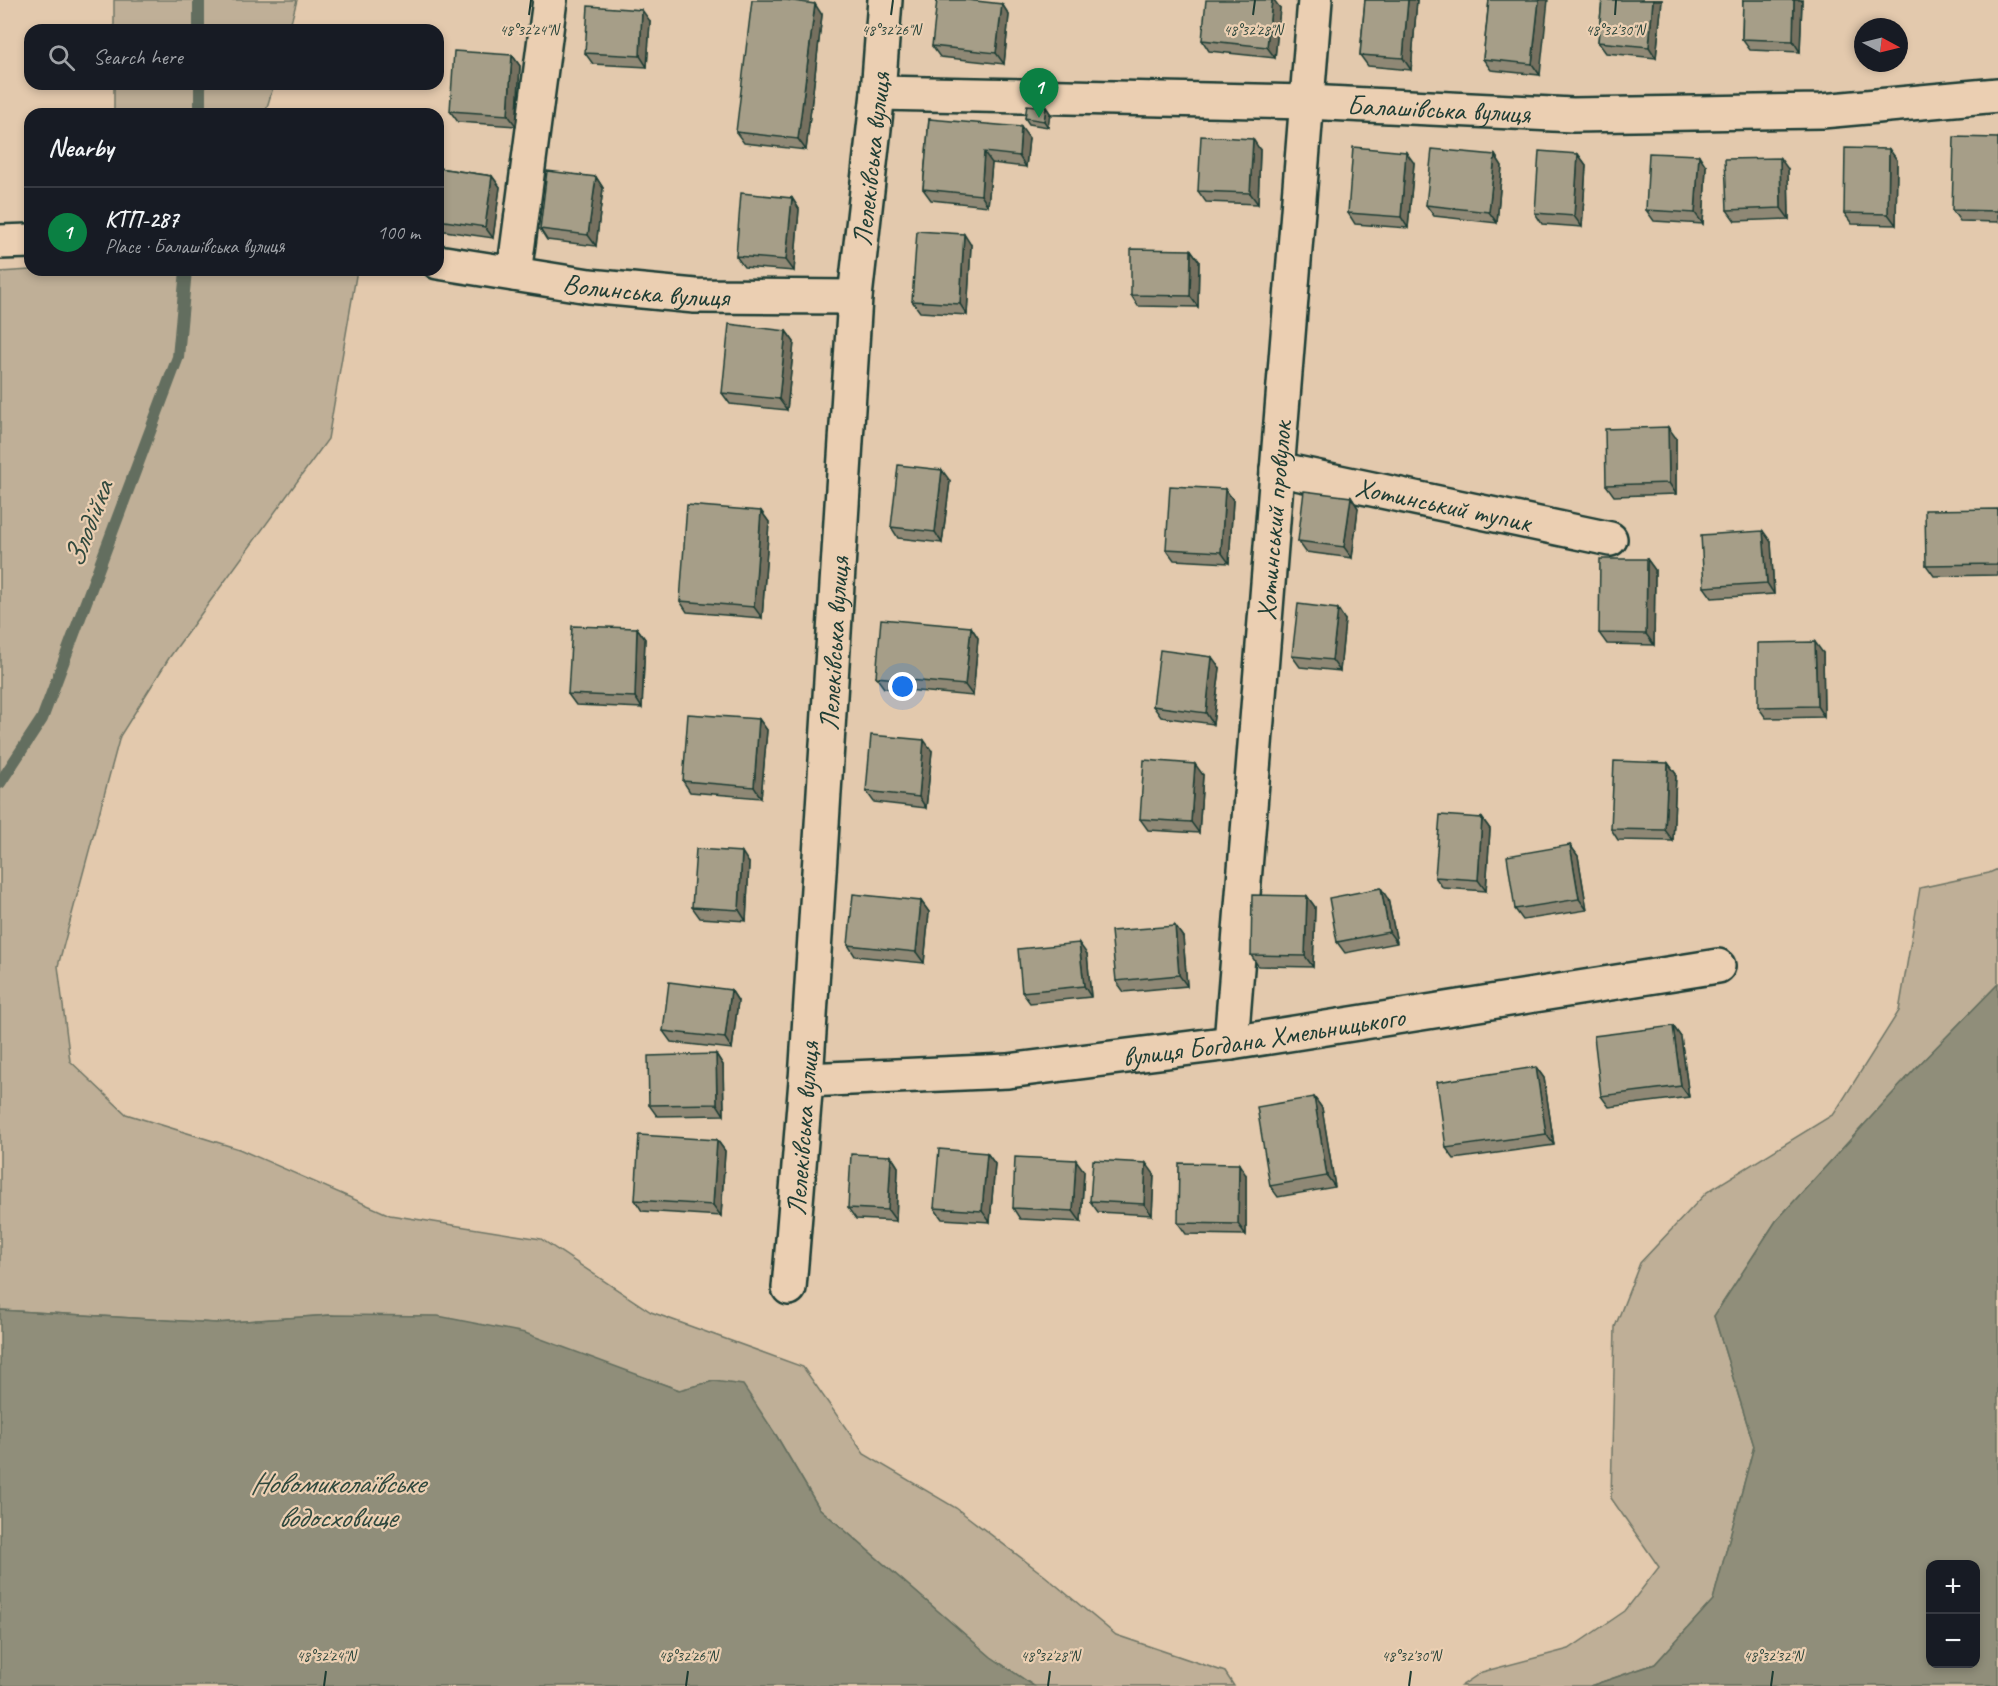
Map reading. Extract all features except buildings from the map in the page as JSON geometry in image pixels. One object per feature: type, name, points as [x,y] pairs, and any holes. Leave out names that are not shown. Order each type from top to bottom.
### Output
[{"type":"street","points":[[514,274],[550,0]]},
{"type":"street","name":"Лелеківська вулиця","points":[[789,1288],[806,1080],[855,297],[878,93],[885,0]]},
{"type":"street","name":"Хотинський провулок","points":[[1231,1043],[1315,0]]},
{"type":"street","name":"Балашівська вулиця","points":[[878,93],[1306,102],[1573,115],[1822,111],[1998,95]]},
{"type":"street","points":[[0,242],[24,241]]},
{"type":"street","name":"Волинська вулиця","points":[[444,263],[589,286],[695,296],[855,297]]},
{"type":"street","name":"Хотинський тупик","points":[[1277,469],[1610,539]]},
{"type":"street","name":"вулиця Богдана Хмельницького","points":[[806,1080],[1008,1071],[1231,1043],[1718,966]]},
{"type":"shaded area","points":[[114,0],[297,0],[291,24],[114,24]]},
{"type":"shaded area","points":[[114,90],[272,90],[267,108],[114,108]]},
{"type":"shaded area","points":[[24,270],[24,276],[356,276],[328,439],[169,658],[120,736],[58,966],[70,1061],[126,1114],[239,1149],[390,1215],[541,1239],[651,1312],[803,1367],[864,1454],[956,1508],[1045,1576],[1116,1635],[1225,1672],[1234,1686],[1034,1686],[991,1657],[819,1508],[776,1435],[714,1381],[680,1390],[625,1371],[331,1315],[216,1323],[0,1310],[0,272]]},
{"type":"shaded area","points":[[1998,869],[1998,984],[1916,1068],[1776,1221],[1714,1316],[1754,1446],[1713,1600],[1655,1664],[1590,1686],[1461,1686],[1482,1672],[1569,1649],[1625,1611],[1659,1567],[1611,1498],[1615,1327],[1640,1263],[1707,1192],[1834,1114],[1899,1011],[1920,888]]},
{"type":"water","points":[[1998,984],[1998,1686],[1590,1686],[1655,1664],[1713,1600],[1754,1446],[1714,1316],[1776,1221],[1916,1068]]},
{"type":"water","name":"Новомиколаївське водосховище","points":[[0,1310],[216,1323],[331,1315],[438,1316],[525,1333],[679,1390],[714,1381],[743,1385],[819,1508],[991,1657],[1034,1686],[0,1686]]},
{"type":"waterway","name":"Злодійка","points":[[199,0],[199,24]]},
{"type":"waterway","name":"Злодійка","points":[[200,90],[200,108]]},
{"type":"waterway","name":"Злодійка","points":[[0,783],[42,719],[178,357],[185,276]]},
{"type":"place","name":"КТП-287","points":[[1039,118]]}]
